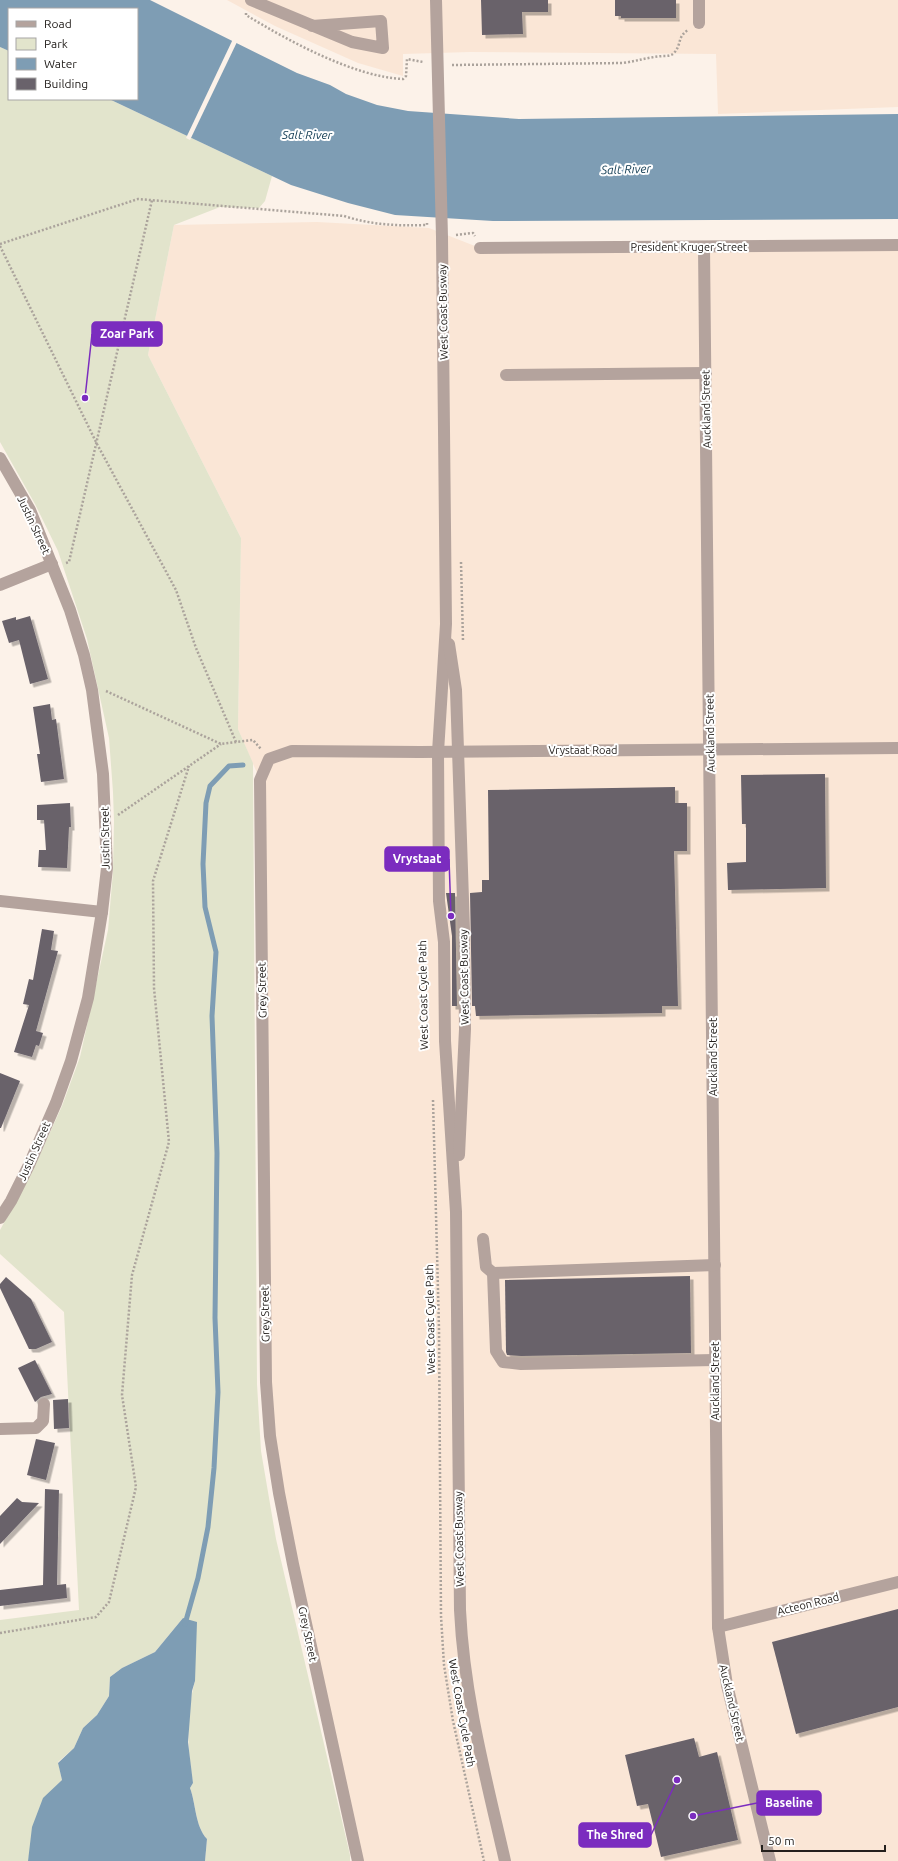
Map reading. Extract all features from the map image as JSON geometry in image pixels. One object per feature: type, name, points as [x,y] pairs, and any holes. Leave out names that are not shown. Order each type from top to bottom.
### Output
[{"type":"street","name":"West Coast Busway","points":[[436,0],[442,237],[446,624],[438,752],[439,901],[444,942],[445,1041],[456,1212]]},
{"type":"street","points":[[699,0],[699,23]]},
{"type":"street","points":[[249,4],[352,42],[383,48],[381,21],[312,26]]},
{"type":"street","name":"President Kruger Street","points":[[480,248],[898,245]]},
{"type":"street","name":"Auckland Street","points":[[704,247],[715,1265],[714,1360],[718,1627],[727,1685],[770,1861]]},
{"type":"street","points":[[506,375],[706,373]]},
{"type":"street","name":"Justin Street","points":[[0,458],[30,510],[58,564],[84,655],[92,690],[103,774],[107,868],[102,912],[88,998],[71,1060],[56,1103],[29,1165],[0,1218]]},
{"type":"street","points":[[0,584],[58,564]]},
{"type":"street","name":"West Coast Busway","points":[[446,624],[456,690],[464,930],[465,1029],[456,1212],[458,1505],[461,1638],[472,1719],[505,1861]]},
{"type":"street","name":"Vrystaat Road","points":[[269,759],[292,751],[438,752],[898,748]]},
{"type":"street","name":"Grey Street","points":[[269,759],[260,780],[266,1382],[270,1436],[293,1564],[358,1861]]},
{"type":"street","points":[[0,901],[102,912]]},
{"type":"street","points":[[483,1239],[486,1267],[493,1273],[715,1265]]},
{"type":"street","points":[[493,1273],[496,1351],[503,1362],[521,1364],[714,1360]]},
{"type":"street","points":[[0,1429],[36,1428],[44,1421],[44,1404]]},
{"type":"street","name":"Acteon Road","points":[[718,1627],[898,1582]]},
{"type":"path","points":[[249,4],[246,15],[270,30],[318,54],[356,68],[395,79],[402,79],[406,76],[407,59],[423,62]]},
{"type":"path","points":[[455,65],[623,63],[638,61],[650,57],[671,56],[675,52],[681,34],[699,23]]},
{"type":"path","points":[[236,742],[196,648],[176,590],[97,444],[0,245],[138,199],[344,216],[370,224],[390,226],[427,225]]},
{"type":"path","points":[[58,564],[69,562],[152,200]]},
{"type":"path","points":[[455,235],[473,233]]},
{"type":"path","points":[[100,689],[221,744]]},
{"type":"path","points":[[114,818],[221,744],[253,740]]},
{"type":"path","points":[[0,1633],[96,1617],[109,1602],[136,1487],[122,1395],[132,1275],[169,1142],[154,988],[153,881],[189,766]]},
{"type":"path","name":"West Coast Cycle Path","points":[[433,1096],[438,1297],[440,1593],[442,1644],[453,1721],[484,1861]]},
{"type":"shaded area","points":[[227,0],[898,0],[898,107],[718,114],[716,54],[470,52],[403,54],[403,76],[358,63],[275,26]]},
{"type":"shaded area","points":[[317,222],[429,228],[480,248],[898,245],[898,1861],[358,1861],[270,1436],[260,780],[238,729],[241,538],[148,355],[174,225]]},
{"type":"green space","points":[[0,47],[8,51],[8,100],[111,100],[272,176],[265,201],[259,208],[220,207],[174,225],[148,355],[241,538],[238,729],[253,763],[257,1384],[261,1451],[276,1539],[350,1855],[350,1861],[205,1861],[207,1839],[200,1828],[190,1788],[193,1783],[188,1732],[190,1706],[195,1681],[183,1618],[155,1652],[122,1668],[110,1677],[109,1696],[97,1715],[83,1728],[74,1748],[58,1762],[62,1780],[53,1789],[30,1851],[28,1861],[0,1861],[0,1620],[79,1610],[64,1312],[0,1254],[0,1230],[32,1172],[62,1106],[80,1057],[108,930],[113,872],[114,821],[109,738],[87,639],[58,551],[35,504],[0,442]]},
{"type":"water","name":"Salt River","points":[[0,0],[150,0],[297,73],[330,85],[346,94],[377,105],[408,111],[519,119],[898,114],[898,219],[493,221],[395,215],[348,203],[291,185],[111,100],[138,100],[138,8],[8,8],[8,51],[0,47]]},
{"type":"water","points":[[183,1618],[197,1622],[195,1681],[192,1691],[188,1742],[193,1783],[190,1788],[200,1828],[207,1839],[205,1861],[28,1861],[32,1827],[43,1798],[62,1780],[58,1763],[74,1748],[83,1728],[97,1715],[109,1696],[110,1677],[122,1668],[155,1652]]},
{"type":"pier","points":[[233,39],[237,42],[190,140],[186,138]]},
{"type":"building","points":[[481,0],[548,0],[548,12],[522,12],[523,34],[482,35]]},
{"type":"building","points":[[615,0],[676,0],[676,18],[621,18],[621,16],[615,16]]},
{"type":"building","points":[[30,616],[48,679],[30,684],[19,640],[9,643],[2,621],[16,617],[16,620]]},
{"type":"building","points":[[50,704],[52,720],[56,719],[64,779],[41,782],[37,754],[40,754],[33,707]]},
{"type":"building","points":[[825,774],[826,888],[728,890],[727,863],[746,862],[746,824],[742,824],[741,775]]},
{"type":"building","points":[[675,787],[675,803],[687,803],[687,851],[674,851],[678,1006],[662,1006],[662,1013],[476,1016],[475,1006],[472,1006],[470,893],[482,892],[482,880],[489,880],[488,790]]},
{"type":"building","points":[[70,803],[71,827],[69,827],[67,868],[38,867],[39,850],[46,850],[44,820],[37,820],[37,805]]},
{"type":"building","points":[[446,893],[455,893],[457,1006],[452,1006],[452,936]]},
{"type":"building","points":[[42,929],[54,931],[51,950],[58,951],[36,1031],[43,1033],[39,1046],[36,1045],[32,1057],[14,1052],[29,1005],[23,1004],[29,979],[33,980]]},
{"type":"building","points":[[0,1073],[20,1081],[1,1128],[0,1128]]},
{"type":"building","points":[[690,1276],[691,1353],[507,1355],[505,1280]]},
{"type":"building","points":[[6,1277],[31,1299],[52,1342],[36,1349],[29,1349],[0,1288],[0,1284]]},
{"type":"building","points":[[35,1360],[52,1394],[41,1397],[35,1402],[18,1368]]},
{"type":"building","points":[[68,1399],[69,1428],[54,1429],[53,1400]]},
{"type":"building","points":[[36,1439],[55,1443],[46,1480],[27,1475]]},
{"type":"building","points":[[45,1489],[59,1490],[57,1585],[66,1584],[67,1598],[0,1606],[0,1590],[43,1585]]},
{"type":"building","points":[[17,1498],[22,1502],[39,1503],[0,1544],[0,1516]]},
{"type":"building","points":[[898,1609],[898,1707],[796,1734],[772,1642]]},
{"type":"building","points":[[694,1738],[699,1757],[717,1752],[738,1840],[661,1857],[648,1804],[637,1806],[625,1755]]},
{"type":"waterway","points":[[185,1624],[198,1578],[208,1527],[214,1468],[218,1392],[215,1318],[217,1153],[212,1016],[216,952],[205,907],[203,864],[206,803],[210,786],[229,766],[243,765]]},
{"type":"place","name":"Zoar Park","points":[[85,398]]},
{"type":"place","name":"Vrystaat","points":[[451,916]]},
{"type":"place","name":"The Shred","points":[[677,1780]]},
{"type":"place","name":"Baseline","points":[[693,1816]]}]
